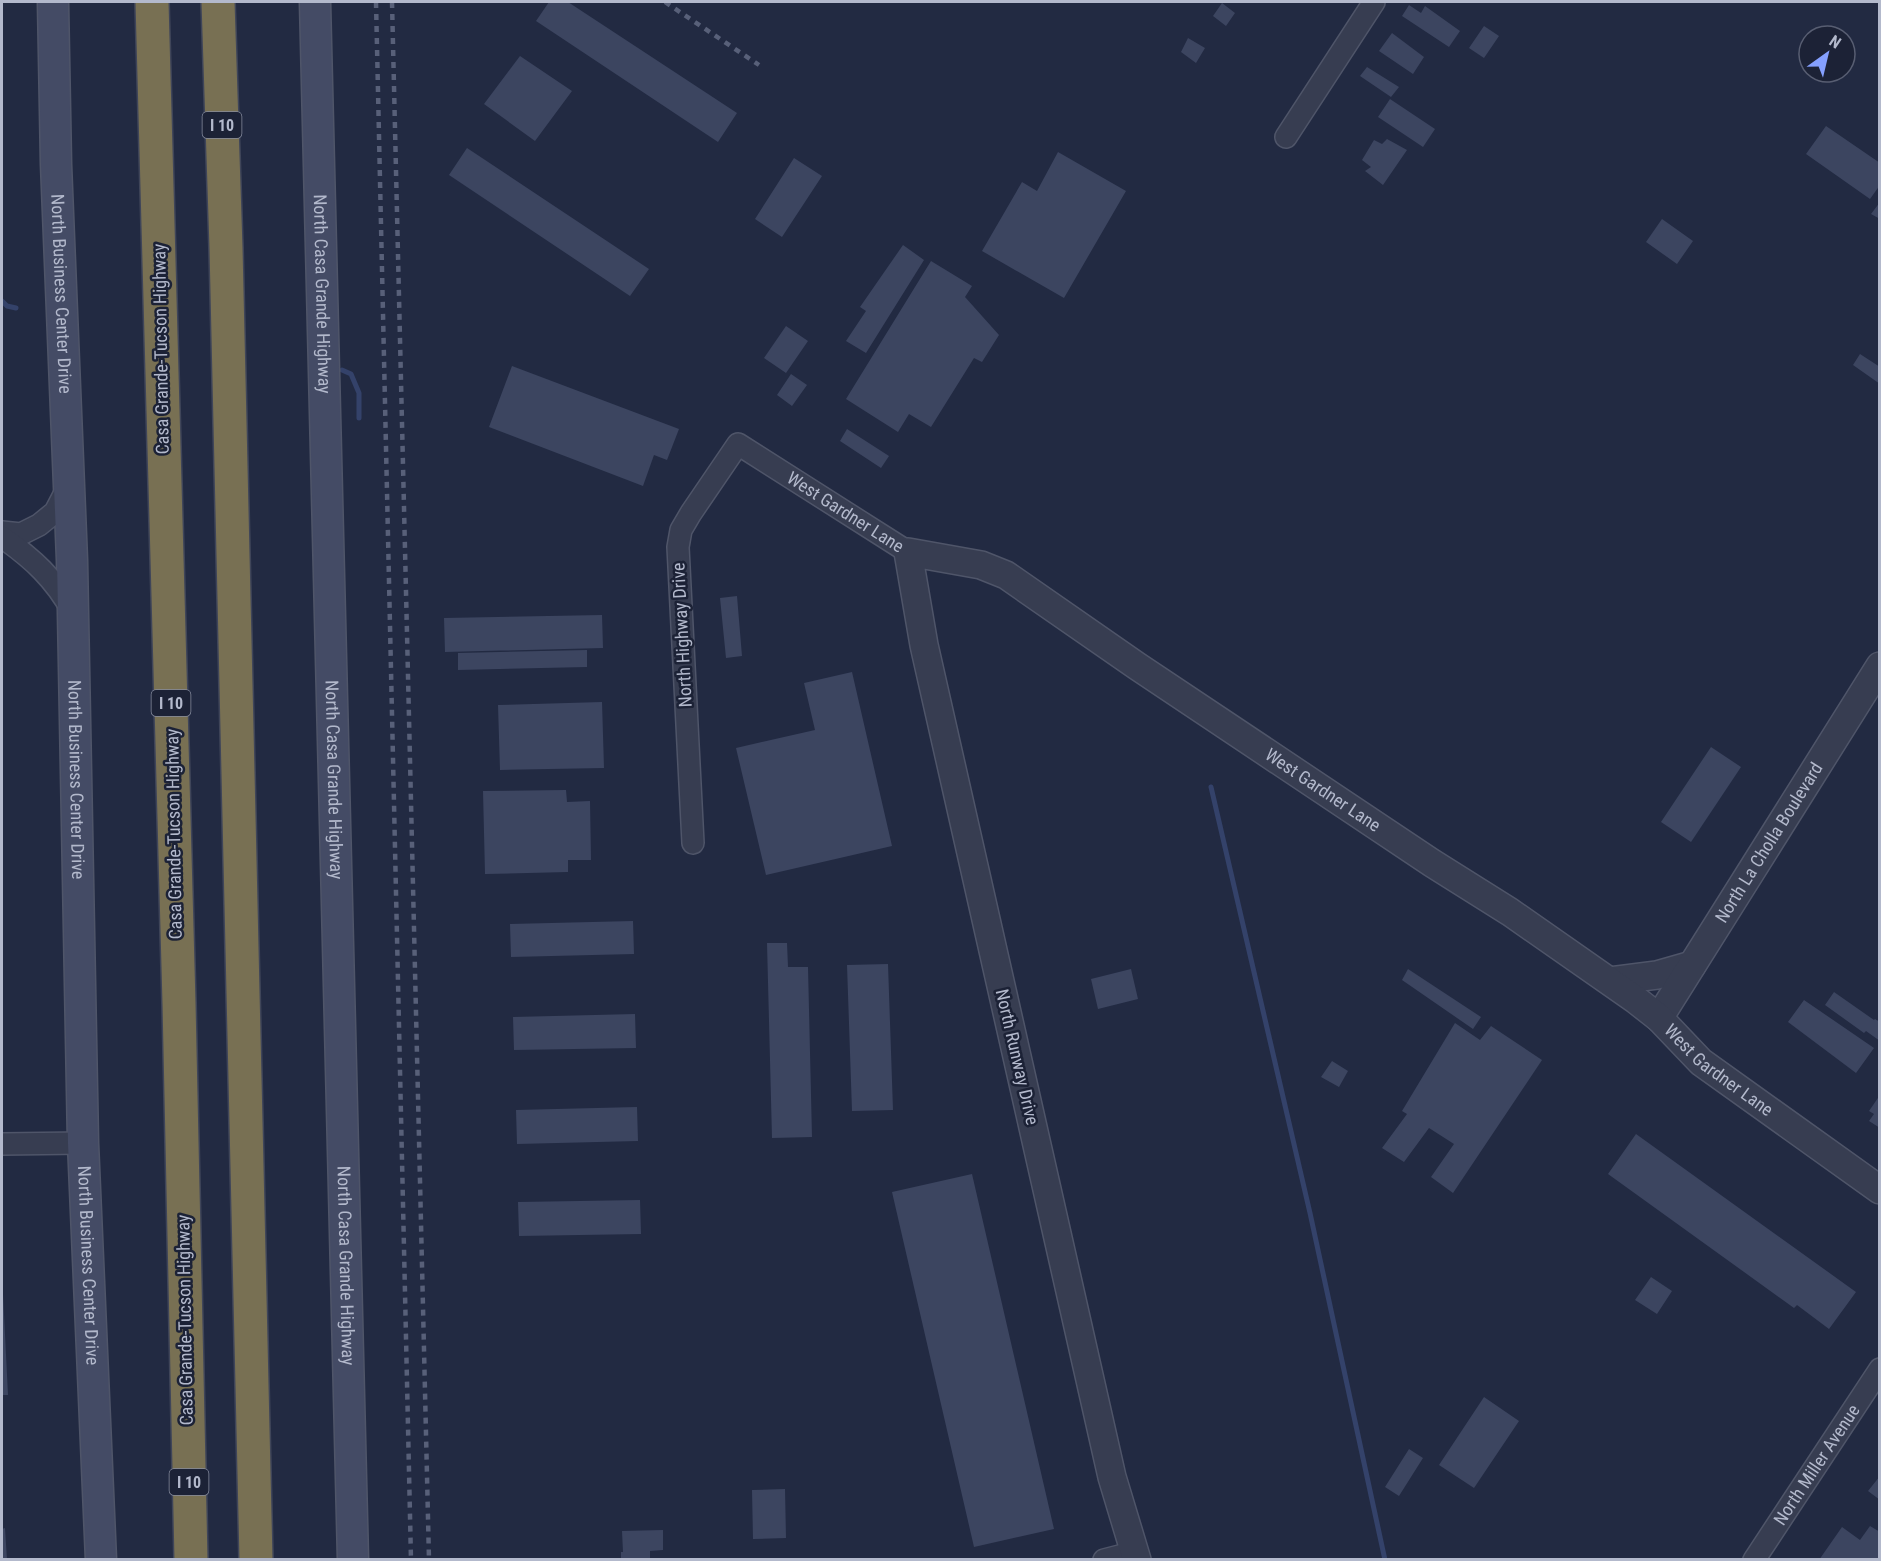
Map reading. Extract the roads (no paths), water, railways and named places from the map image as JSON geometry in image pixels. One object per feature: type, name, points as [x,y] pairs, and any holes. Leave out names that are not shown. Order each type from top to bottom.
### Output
[{"type":"highway","name":"Casa Grande-Tucson Highway","points":[[152,2],[191,1560]]},
{"type":"highway","name":"I 10","points":[[218,2],[227,272],[256,1560]]},
{"type":"main road","name":"North Business Center Drive","points":[[52,2],[73,612],[83,1143],[101,1560]]},
{"type":"main road","name":"North Casa Grande Highway","points":[[315,2],[353,1560]]},
{"type":"street","points":[[1286,137],[1374,2]]},
{"type":"street","name":"West Gardner Lane","points":[[738,444],[908,552],[981,565],[1006,575],[1137,666],[1510,912],[1610,981],[1659,1018],[1701,1062],[1880,1190]]},
{"type":"street","name":"North Highway Drive","points":[[693,843],[678,547],[681,530],[738,444]]},
{"type":"street","points":[[2,532],[21,534],[39,525],[55,512],[69,486]]},
{"type":"street","points":[[2,537],[45,572],[62,592],[73,612]]},
{"type":"street","name":"North Runway Drive","points":[[908,552],[924,645],[1109,1465],[1136,1556]]},
{"type":"street","name":"North La Cholla Boulevard","points":[[1659,1018],[1880,666]]},
{"type":"street","points":[[1610,981],[1657,975],[1692,965]]},
{"type":"street","points":[[2,1144],[83,1143]]},
{"type":"street","name":"North Miller Avenue","points":[[1754,1560],[1880,1370]]},
{"type":"street","points":[[1104,1560],[1136,1556]]},
{"type":"waterway","points":[[2,301],[7,306],[16,308]]},
{"type":"waterway","points":[[342,370],[351,374],[359,393],[359,418]]},
{"type":"waterway","points":[[1211,787],[1310,1213],[1385,1560]]},
{"type":"railway","points":[[376,2],[411,1560]]},
{"type":"railway","points":[[392,2],[429,1560]]},
{"type":"railway","points":[[665,2],[759,65]]}]
